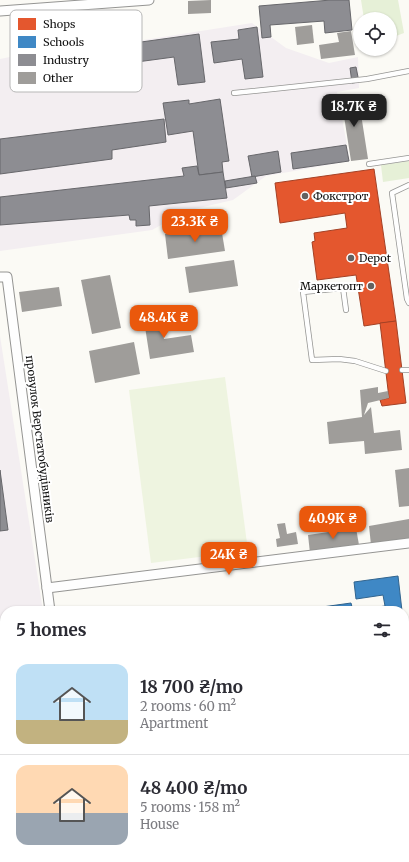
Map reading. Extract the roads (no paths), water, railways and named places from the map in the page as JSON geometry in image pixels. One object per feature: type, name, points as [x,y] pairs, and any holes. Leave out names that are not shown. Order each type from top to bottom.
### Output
[{"type":"street","points":[[14,10],[149,0]]},
{"type":"street","points":[[0,11],[10,10]]},
{"type":"street","name":"провулок Верстатобудівників","points":[[0,278],[7,277],[49,606]]},
{"type":"street","points":[[47,588],[409,543]]},
{"type":"lane","points":[[234,93],[366,79],[409,71]]},
{"type":"lane","points":[[369,164],[409,158]]},
{"type":"lane","points":[[409,184],[392,193],[407,299],[409,303]]},
{"type":"lane","points":[[346,310],[342,288],[303,292],[312,360],[339,359],[355,361],[386,371]]},
{"type":"lane","points":[[402,370],[409,370]]},
{"type":"place","name":"Фокстрот","points":[[305,196]]},
{"type":"place","name":"Depot","points":[[351,258]]},
{"type":"place","name":"Маркетопт","points":[[371,286]]}]
